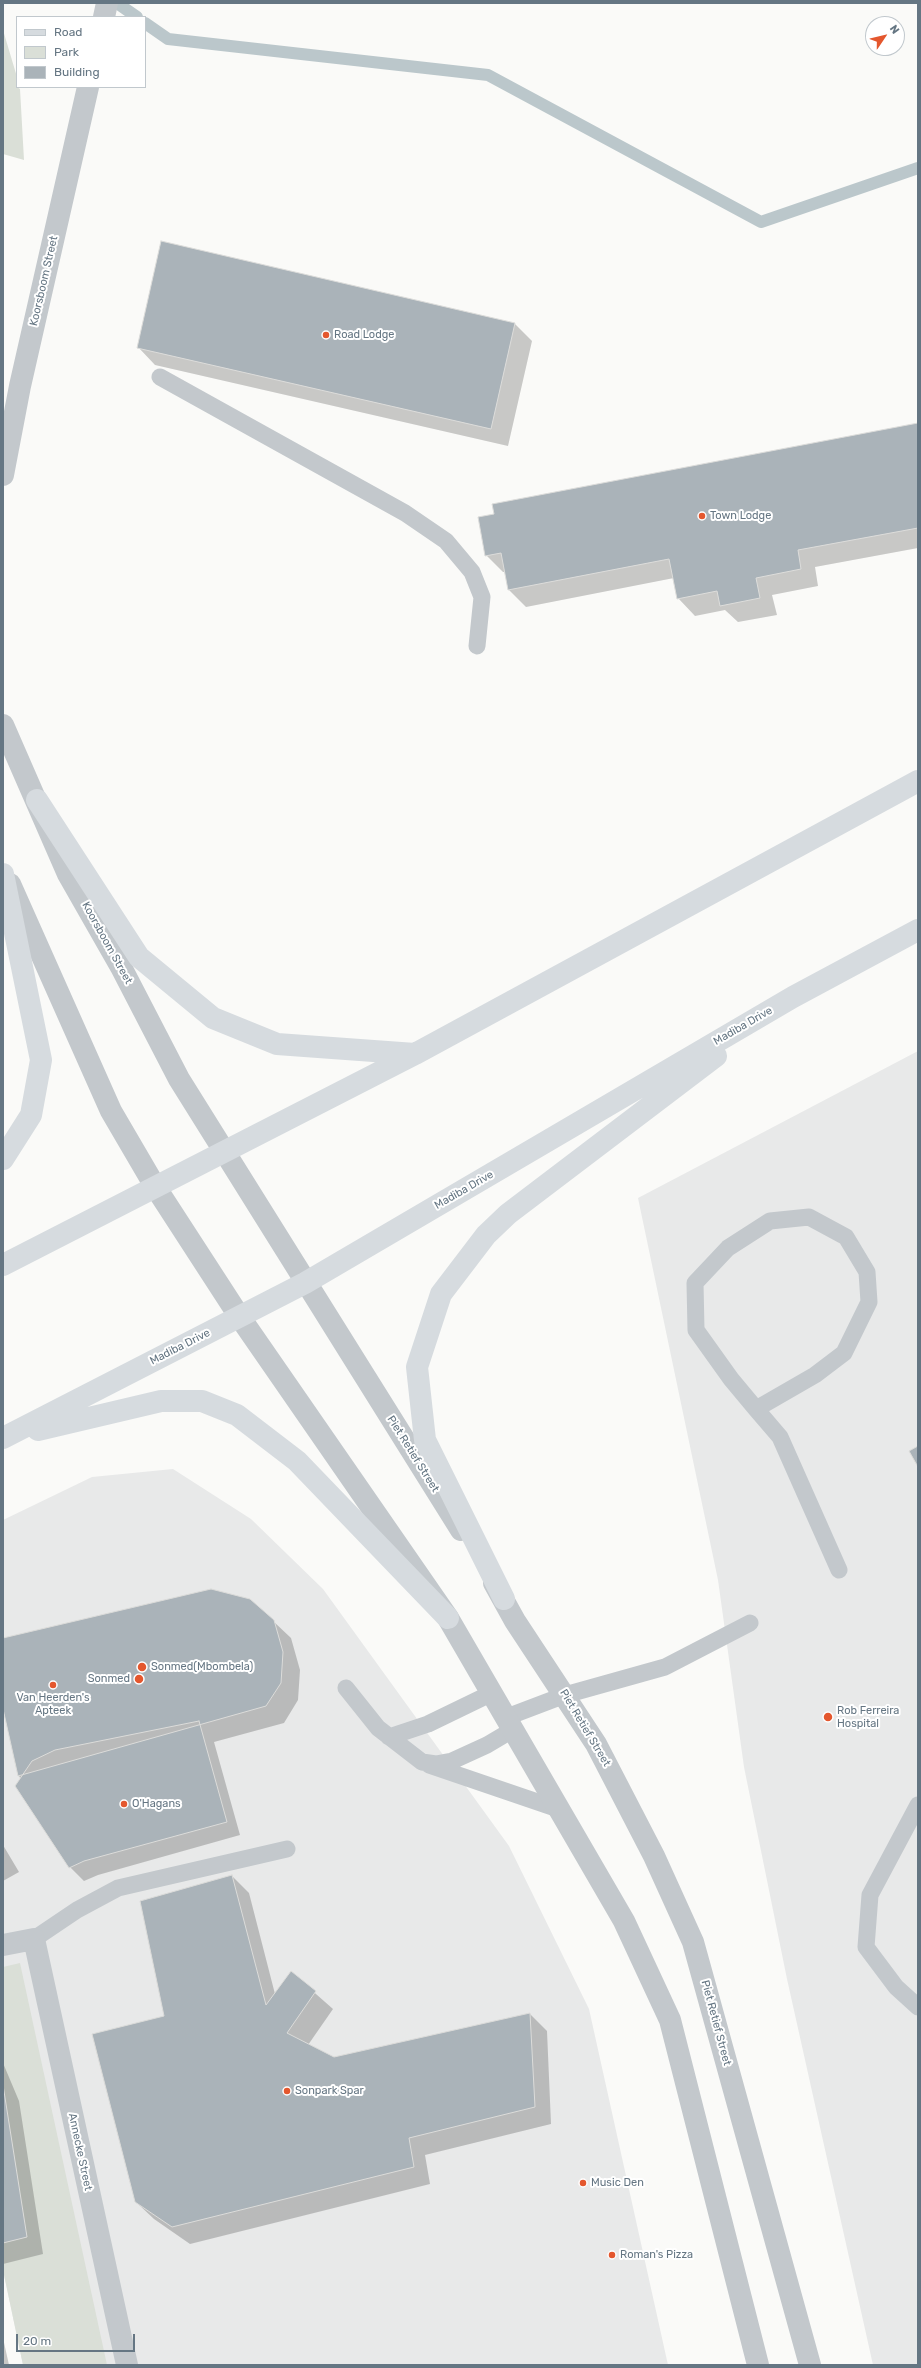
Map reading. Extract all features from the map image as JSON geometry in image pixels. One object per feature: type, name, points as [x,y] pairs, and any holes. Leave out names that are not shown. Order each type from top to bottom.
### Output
[{"type":"main road","points":[[3,1266],[415,1054],[918,781]]},
{"type":"main road","points":[[37,800],[139,957],[213,1018],[277,1044],[415,1054]]},
{"type":"main road","points":[[3,874],[41,1060],[31,1115],[3,1159]]},
{"type":"main road","name":"Madiba Drive","points":[[4,1438],[305,1282],[793,997],[918,930]]},
{"type":"main road","points":[[504,1599],[425,1440],[417,1368],[441,1294],[486,1235],[508,1214],[793,997]]},
{"type":"main road","points":[[4,1438],[161,1401],[202,1401],[237,1415],[297,1461],[448,1618]]},
{"type":"street","points":[[104,16],[107,3]]},
{"type":"street","name":"Koorsboom Street","points":[[3,475],[20,386],[88,88]]},
{"type":"street","name":"Koorsboom Street","points":[[3,725],[68,874],[121,967],[179,1079],[225,1153]]},
{"type":"street","points":[[3,868],[111,1111],[156,1188],[239,1316],[448,1618],[511,1723],[624,1921],[670,2020],[758,2365]]},
{"type":"street","name":"Piet Retief Street","points":[[225,1153],[504,1599],[515,1621],[596,1744],[654,1856],[693,1942],[810,2365]]},
{"type":"street","points":[[3,1945],[34,1939]]},
{"type":"street","name":"Annecke Street","points":[[34,1939],[127,2365]]},
{"type":"lane","points":[[160,377],[405,513],[446,541],[472,572],[482,597],[477,646]]},
{"type":"lane","points":[[756,1409],[815,1375],[844,1353],[869,1302],[867,1272],[846,1237],[809,1217],[770,1221],[728,1248],[695,1283],[696,1330],[756,1409],[780,1437],[839,1570]]},
{"type":"lane","points":[[422,1762],[436,1764],[452,1761],[487,1745],[511,1723],[565,1695],[665,1667],[750,1623]]},
{"type":"lane","points":[[346,1688],[378,1728],[422,1762],[446,1772],[561,1810]]},
{"type":"lane","points":[[389,1736],[435,1721],[492,1693]]},
{"type":"lane","points":[[918,1805],[870,1895],[866,1947],[896,1987],[918,2006]]},
{"type":"lane","points":[[34,1939],[77,1910],[118,1888],[287,1849]]},
{"type":"shaded area","name":"Rob Ferreira Hospital","points":[[918,1051],[918,2365],[873,2365],[787,1979],[744,1767],[718,1580],[638,1198]]},
{"type":"shaded area","points":[[173,1469],[251,1519],[323,1589],[509,1846],[589,2009],[668,2365],[23,2365],[3,2270],[3,1520],[92,1477]]},
{"type":"green space","points":[[3,30],[16,74],[16,88],[20,89],[24,160],[3,154]]},
{"type":"green space","points":[[20,1963],[107,2365],[23,2365],[3,2270],[3,1967]]},
{"type":"building","name":"Road Lodge","points":[[161,241],[515,323],[491,429],[137,348]]},
{"type":"building","name":"Town Lodge","points":[[918,423],[918,528],[798,550],[801,569],[756,578],[760,598],[720,606],[717,591],[677,599],[669,559],[508,590],[501,553],[485,556],[478,517],[494,514],[492,504]]},
{"type":"building","points":[[918,1446],[918,1467],[909,1451]]},
{"type":"building","name":"Sonmed(Mbombela)","points":[[211,1589],[250,1599],[274,1620],[283,1652],[281,1683],[266,1706],[18,1776],[3,1709],[3,1638]]},
{"type":"building","name":"O'Hagans","points":[[199,1721],[227,1822],[84,1861],[69,1868],[15,1786],[32,1761],[55,1750]]},
{"type":"building","points":[[232,1875],[266,2005],[291,1971],[316,1991],[287,2033],[334,2057],[530,2013],[535,2107],[409,2138],[414,2167],[172,2227],[135,2202],[92,2034],[164,2016],[140,1901]]},
{"type":"building","points":[[3,2085],[27,2237],[3,2243]]},
{"type":"waterway","points":[[117,3],[136,16]]},
{"type":"waterway","points":[[146,24],[168,39],[488,75],[761,222],[918,168]]},
{"type":"place","name":"Road Lodge","points":[[326,335]]},
{"type":"place","name":"Town Lodge","points":[[702,516]]},
{"type":"place","name":"Sonmed(Mbombela)","points":[[142,1667]]},
{"type":"place","name":"Sonmed","points":[[139,1679]]},
{"type":"place","name":"Van Heerden's Apteek","points":[[53,1685]]},
{"type":"place","name":"Rob Ferreira Hospital","points":[[828,1717]]},
{"type":"place","name":"O'Hagans","points":[[124,1804]]},
{"type":"place","name":"Sonpark Spar","points":[[287,2091]]},
{"type":"place","name":"Music Den","points":[[583,2183]]},
{"type":"place","name":"Roman's Pizza","points":[[612,2255]]}]
